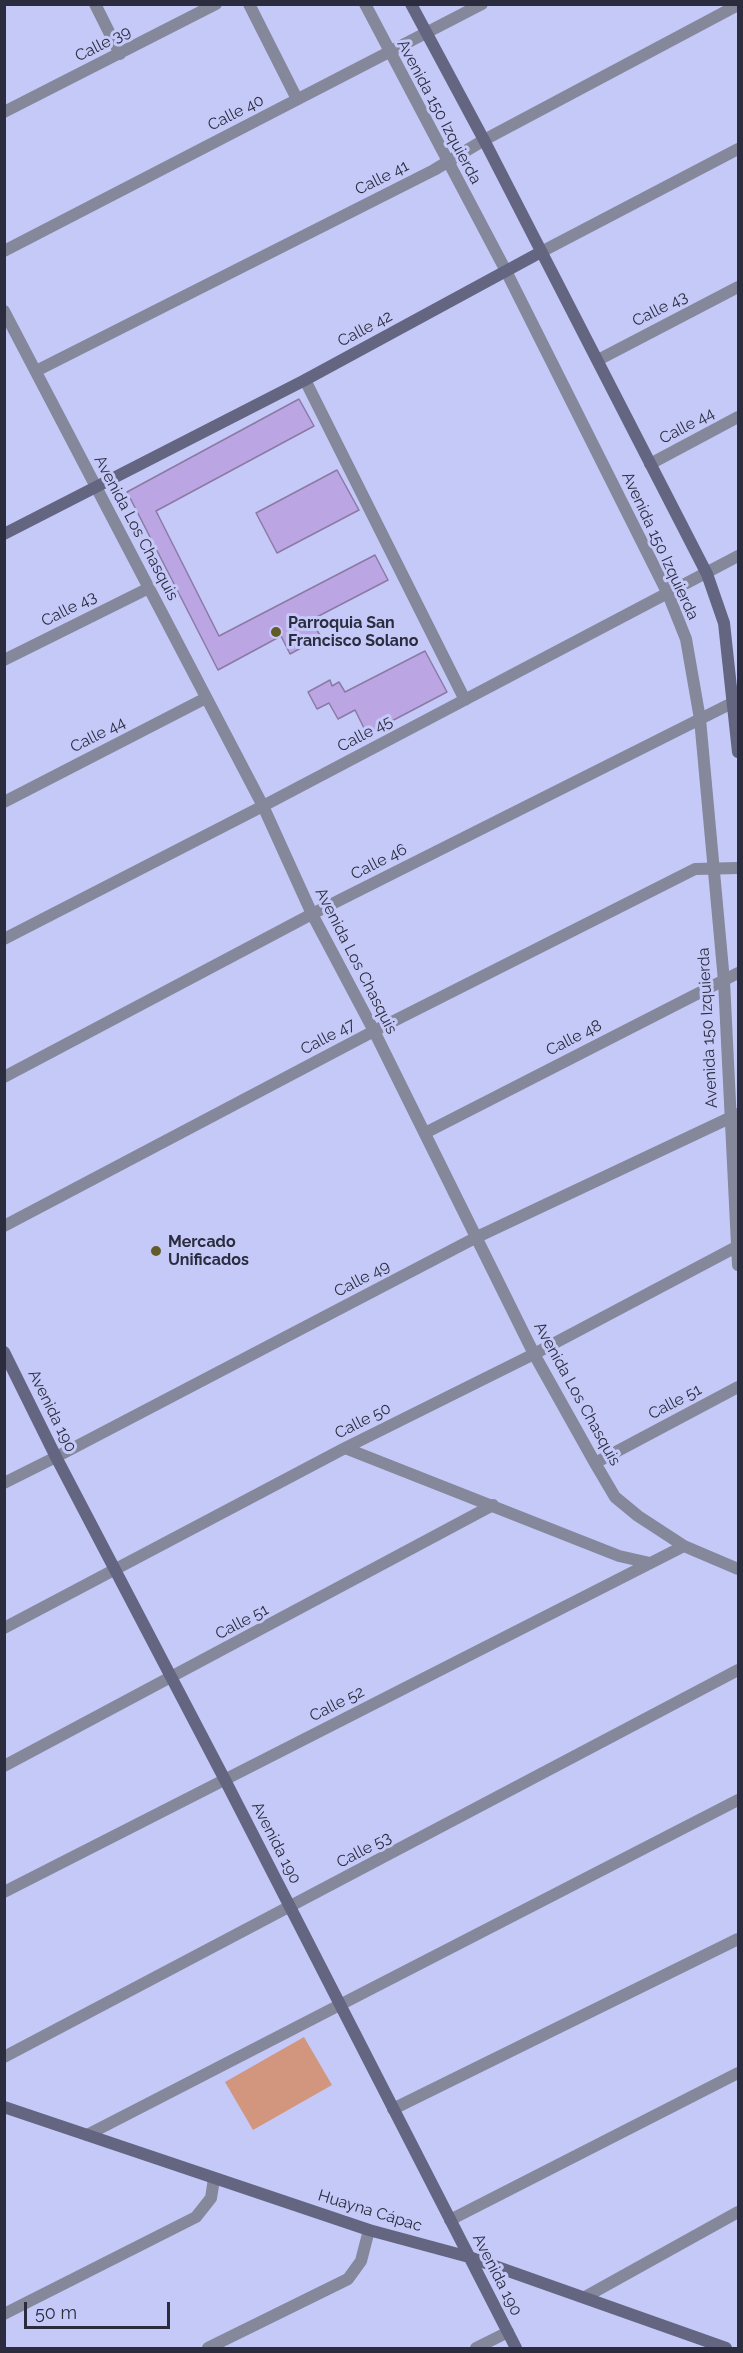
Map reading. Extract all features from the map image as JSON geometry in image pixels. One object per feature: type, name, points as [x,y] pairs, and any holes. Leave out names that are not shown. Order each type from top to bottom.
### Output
[{"type":"street","points":[[95,4],[120,54]]},
{"type":"street","name":"Calle 39","points":[[4,112],[216,4]]},
{"type":"street","points":[[249,4],[297,99]]},
{"type":"street","name":"Avenida 150 Izquierda","points":[[364,4],[506,271],[668,594],[686,639],[700,719],[724,981],[734,1116],[738,1265]]},
{"type":"street","name":"Avenida 150 Izquierda","points":[[411,4],[484,140],[707,574],[724,622],[736,701],[738,752]]},
{"type":"street","name":"Calle 40","points":[[4,251],[482,4]]},
{"type":"street","name":"Calle 41","points":[[36,371],[447,162],[738,5]]},
{"type":"street","name":"Calle 42","points":[[4,534],[305,380],[541,252],[738,149]]},
{"type":"street","name":"Calle 43","points":[[598,360],[738,287]]},
{"type":"street","name":"Avenida Los Chasquis","points":[[4,311],[263,806],[312,915],[374,1031],[534,1353],[595,1464],[615,1497],[638,1516],[684,1546],[738,1569]]},
{"type":"street","points":[[305,380],[465,700]]},
{"type":"street","name":"Calle 44","points":[[650,464],[738,417]]},
{"type":"street","name":"Calle 45","points":[[4,939],[263,806],[738,556]]},
{"type":"street","name":"Calle 43","points":[[4,660],[148,588]]},
{"type":"street","name":"Calle 44","points":[[4,802],[206,698]]},
{"type":"street","name":"Calle 46","points":[[4,1077],[312,915],[736,701]]},
{"type":"street","name":"Calle 47","points":[[4,1226],[374,1031],[695,869],[738,868]]},
{"type":"street","name":"Calle 48","points":[[425,1133],[738,974]]},
{"type":"street","name":"Calle 49","points":[[4,1483],[56,1458],[477,1237],[734,1116]]},
{"type":"street","name":"Calle 50","points":[[4,1628],[345,1448],[534,1353],[738,1246]]},
{"type":"street","name":"Avenida 190","points":[[4,1352],[56,1458],[225,1780],[516,2349]]},
{"type":"street","name":"Calle 51","points":[[595,1464],[738,1387]]},
{"type":"street","points":[[345,1448],[619,1556],[650,1563]]},
{"type":"street","name":"Calle 51","points":[[4,1766],[493,1505]]},
{"type":"street","name":"Calle 52","points":[[4,1892],[684,1546]]},
{"type":"street","name":"Calle 53","points":[[4,2057],[738,1670]]},
{"type":"street","points":[[87,2135],[738,1800]]},
{"type":"street","points":[[393,2109],[738,1939]]},
{"type":"street","points":[[450,2220],[738,2073]]},
{"type":"street","name":"Huayna Cápac","points":[[4,2107],[369,2230],[469,2257],[726,2349]]},
{"type":"street","points":[[4,2314],[196,2217],[211,2198],[214,2179]]},
{"type":"street","points":[[585,2297],[738,2212]]},
{"type":"street","points":[[208,2349],[348,2279],[361,2261],[369,2230]]},
{"type":"street","points":[[476,2349],[508,2332]]},
{"type":"shaded area","points":[[304,2037],[332,2085],[253,2130],[225,2082]]},
{"type":"building","points":[[299,399],[314,426],[156,511],[219,636],[375,555],[388,580],[311,620],[321,637],[290,654],[281,636],[218,670],[127,492]]},
{"type":"building","points":[[337,470],[359,510],[277,553],[256,513]]},
{"type":"building","points":[[425,651],[447,692],[367,734],[355,710],[338,719],[329,703],[317,709],[308,692],[330,680],[332,686],[339,682],[345,692]]},
{"type":"place","name":"Parroquia San Francisco Solano","points":[[276,632]]},
{"type":"place","name":"Mercado Unificados","points":[[156,1251]]}]
